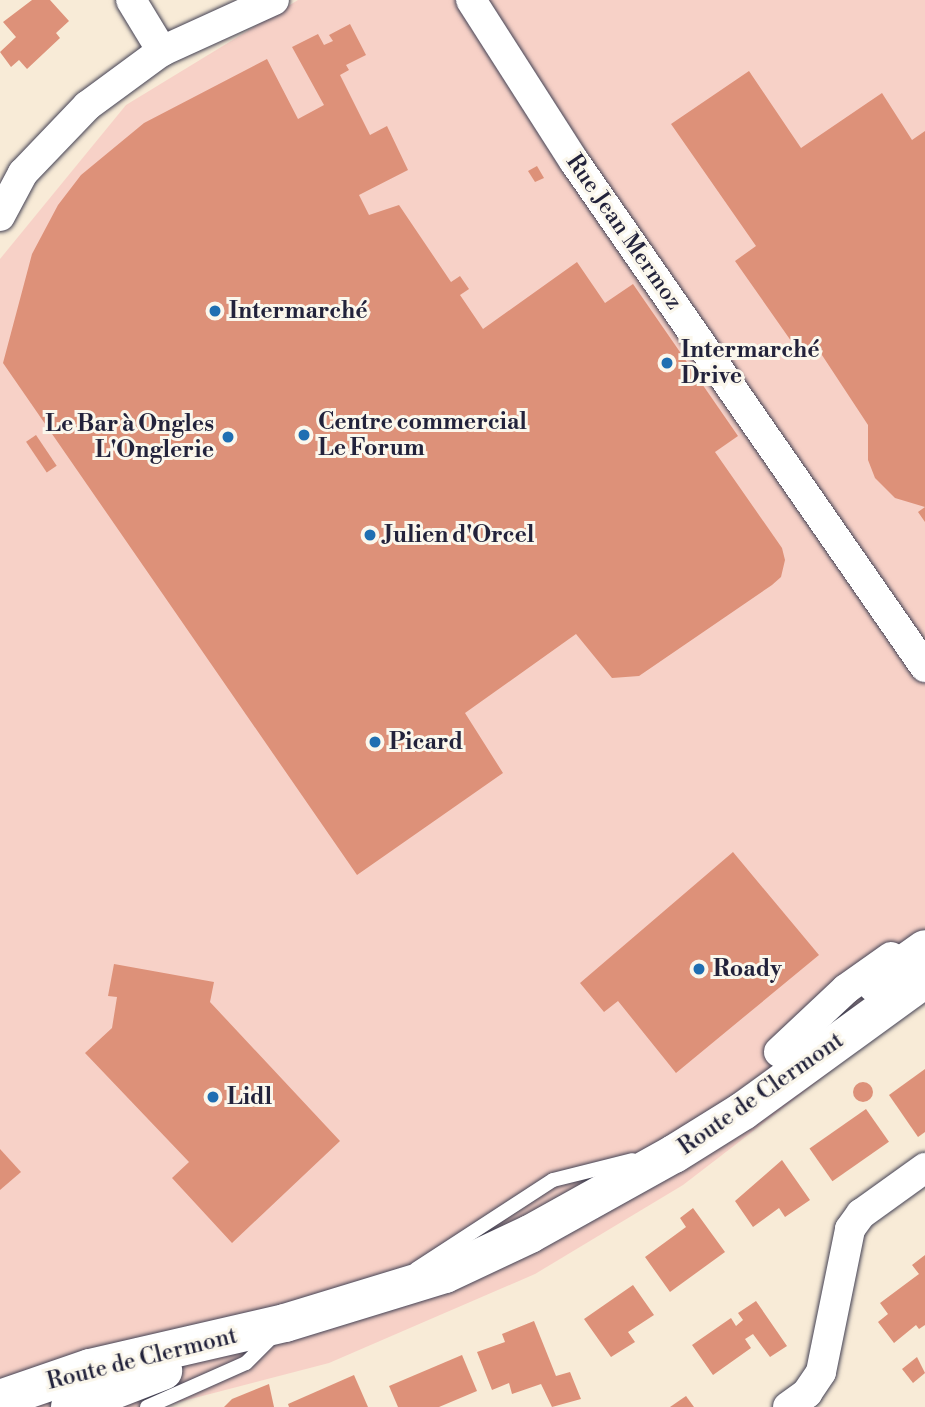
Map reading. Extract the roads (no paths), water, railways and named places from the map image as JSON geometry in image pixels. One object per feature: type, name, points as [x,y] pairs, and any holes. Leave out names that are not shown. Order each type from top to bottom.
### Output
[{"type":"main road","name":"Route de Clermont","points":[[591,1201],[634,1160],[779,1052],[925,949]]},
{"type":"main road","name":"Route de Clermont","points":[[0,1399],[90,1368],[285,1323],[380,1296],[444,1274],[591,1201],[743,1111],[925,979]]},
{"type":"main road","name":"Route de Clermont","points":[[70,1407],[285,1323]]},
{"type":"street","points":[[131,0],[162,51]]},
{"type":"street","points":[[0,216],[23,173],[87,106],[162,51],[274,0]]},
{"type":"street","name":"Rue Jean Mermoz","points":[[471,0],[574,161],[925,667]]},
{"type":"street","name":"Route de Clermont","points":[[779,1052],[846,989],[925,932]]},
{"type":"street","points":[[788,1407],[807,1393],[821,1372],[850,1228],[861,1214],[925,1168]]},
{"type":"lane","points":[[380,1296],[465,1233],[553,1180],[634,1160]]},
{"type":"lane","points":[[147,1407],[164,1403],[246,1363],[285,1323]]},
{"type":"place","name":"Intermarché","points":[[215,311]]},
{"type":"place","name":"Intermarché Drive","points":[[667,363]]},
{"type":"place","name":"Centre commercial Le Forum","points":[[304,435]]},
{"type":"place","name":"Le Bar à Ongles L'Onglerie","points":[[228,437]]},
{"type":"place","name":"Julien d'Orcel","points":[[370,535]]},
{"type":"place","name":"Picard","points":[[375,742]]},
{"type":"place","name":"Roady","points":[[699,969]]},
{"type":"place","name":"Lidl","points":[[213,1097]]}]
